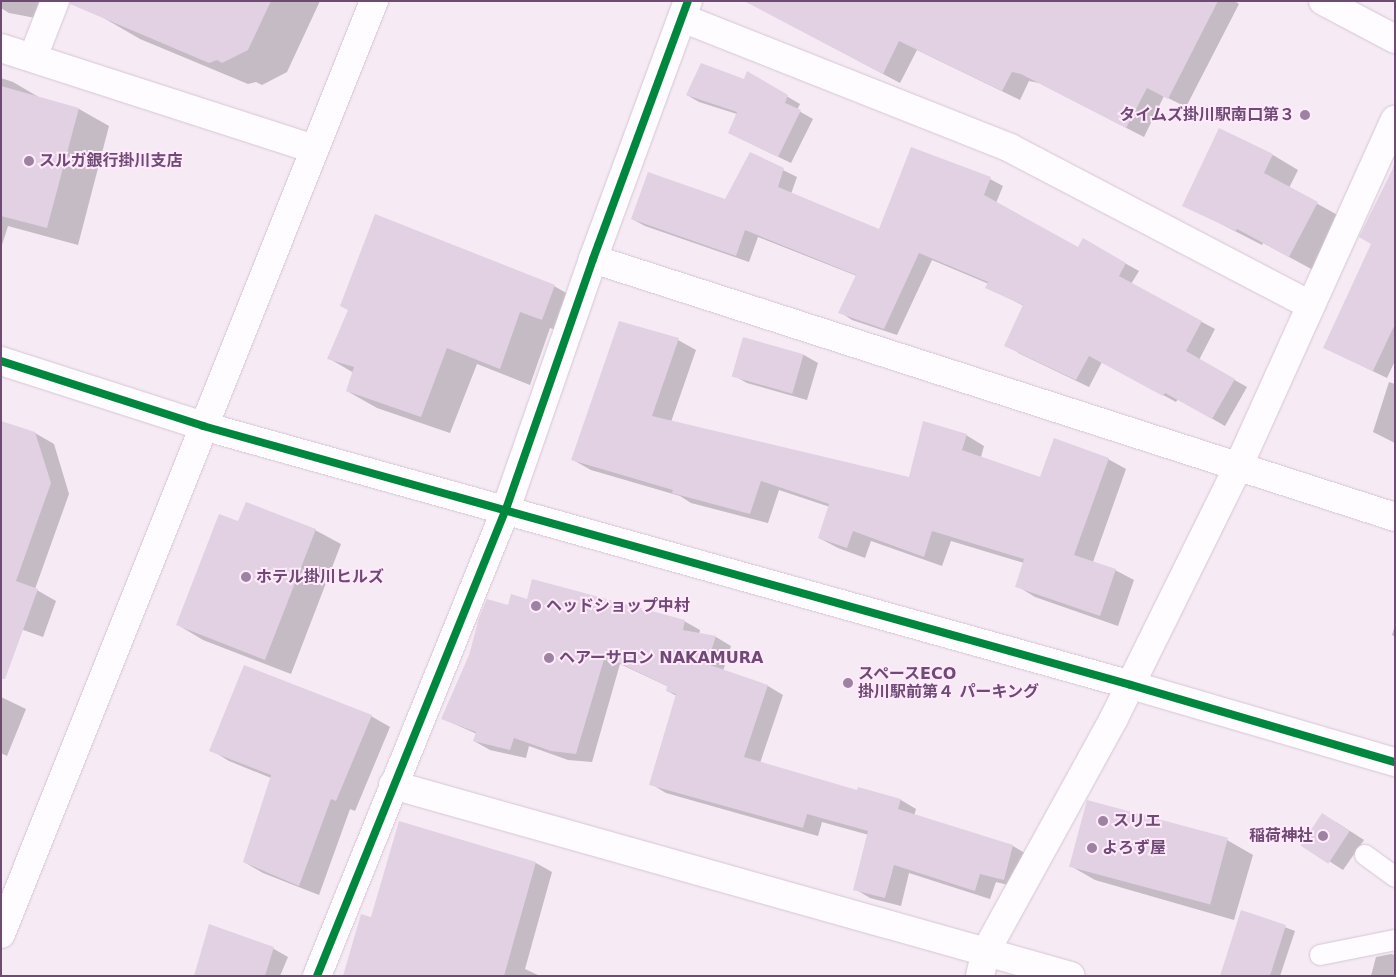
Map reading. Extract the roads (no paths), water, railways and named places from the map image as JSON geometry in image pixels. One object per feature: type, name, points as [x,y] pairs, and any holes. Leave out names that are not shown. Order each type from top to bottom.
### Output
[{"type":"street","points":[[33,57],[55,1]]},
{"type":"street","points":[[1,934],[7,899],[203,426],[374,1]]},
{"type":"street","points":[[1323,1],[1395,38]]},
{"type":"street","points":[[317,976],[506,509],[593,259],[685,10],[1010,148],[1310,305]]},
{"type":"street","points":[[1,48],[314,148]]},
{"type":"street","points":[[983,963],[1131,684],[1238,467],[1395,120]]},
{"type":"street","points":[[593,259],[1395,517]]},
{"type":"street","points":[[1,361],[203,426],[1131,684],[1395,762]]},
{"type":"street","points":[[393,785],[983,963],[1072,976]]},
{"type":"lane","points":[[1365,855],[1395,877]]},
{"type":"lane","points":[[1320,956],[1395,940]]},
{"type":"place","name":"タイムズ掛川駅南口第３","points":[[1305,115]]},
{"type":"place","name":"スルガ銀行掛川支店","points":[[29,161]]},
{"type":"place","name":"ホテル掛川ヒルズ","points":[[246,577]]},
{"type":"place","name":"ヘッドショップ中村","points":[[536,606]]},
{"type":"place","name":"ヘアーサロン NAKAMURA","points":[[549,658]]},
{"type":"place","name":"スペースECO 掛川駅前第４ パーキング","points":[[848,683]]},
{"type":"place","name":"スリエ","points":[[1103,821]]},
{"type":"place","name":"稲荷神社","points":[[1323,836]]},
{"type":"place","name":"よろず屋","points":[[1092,848]]}]
